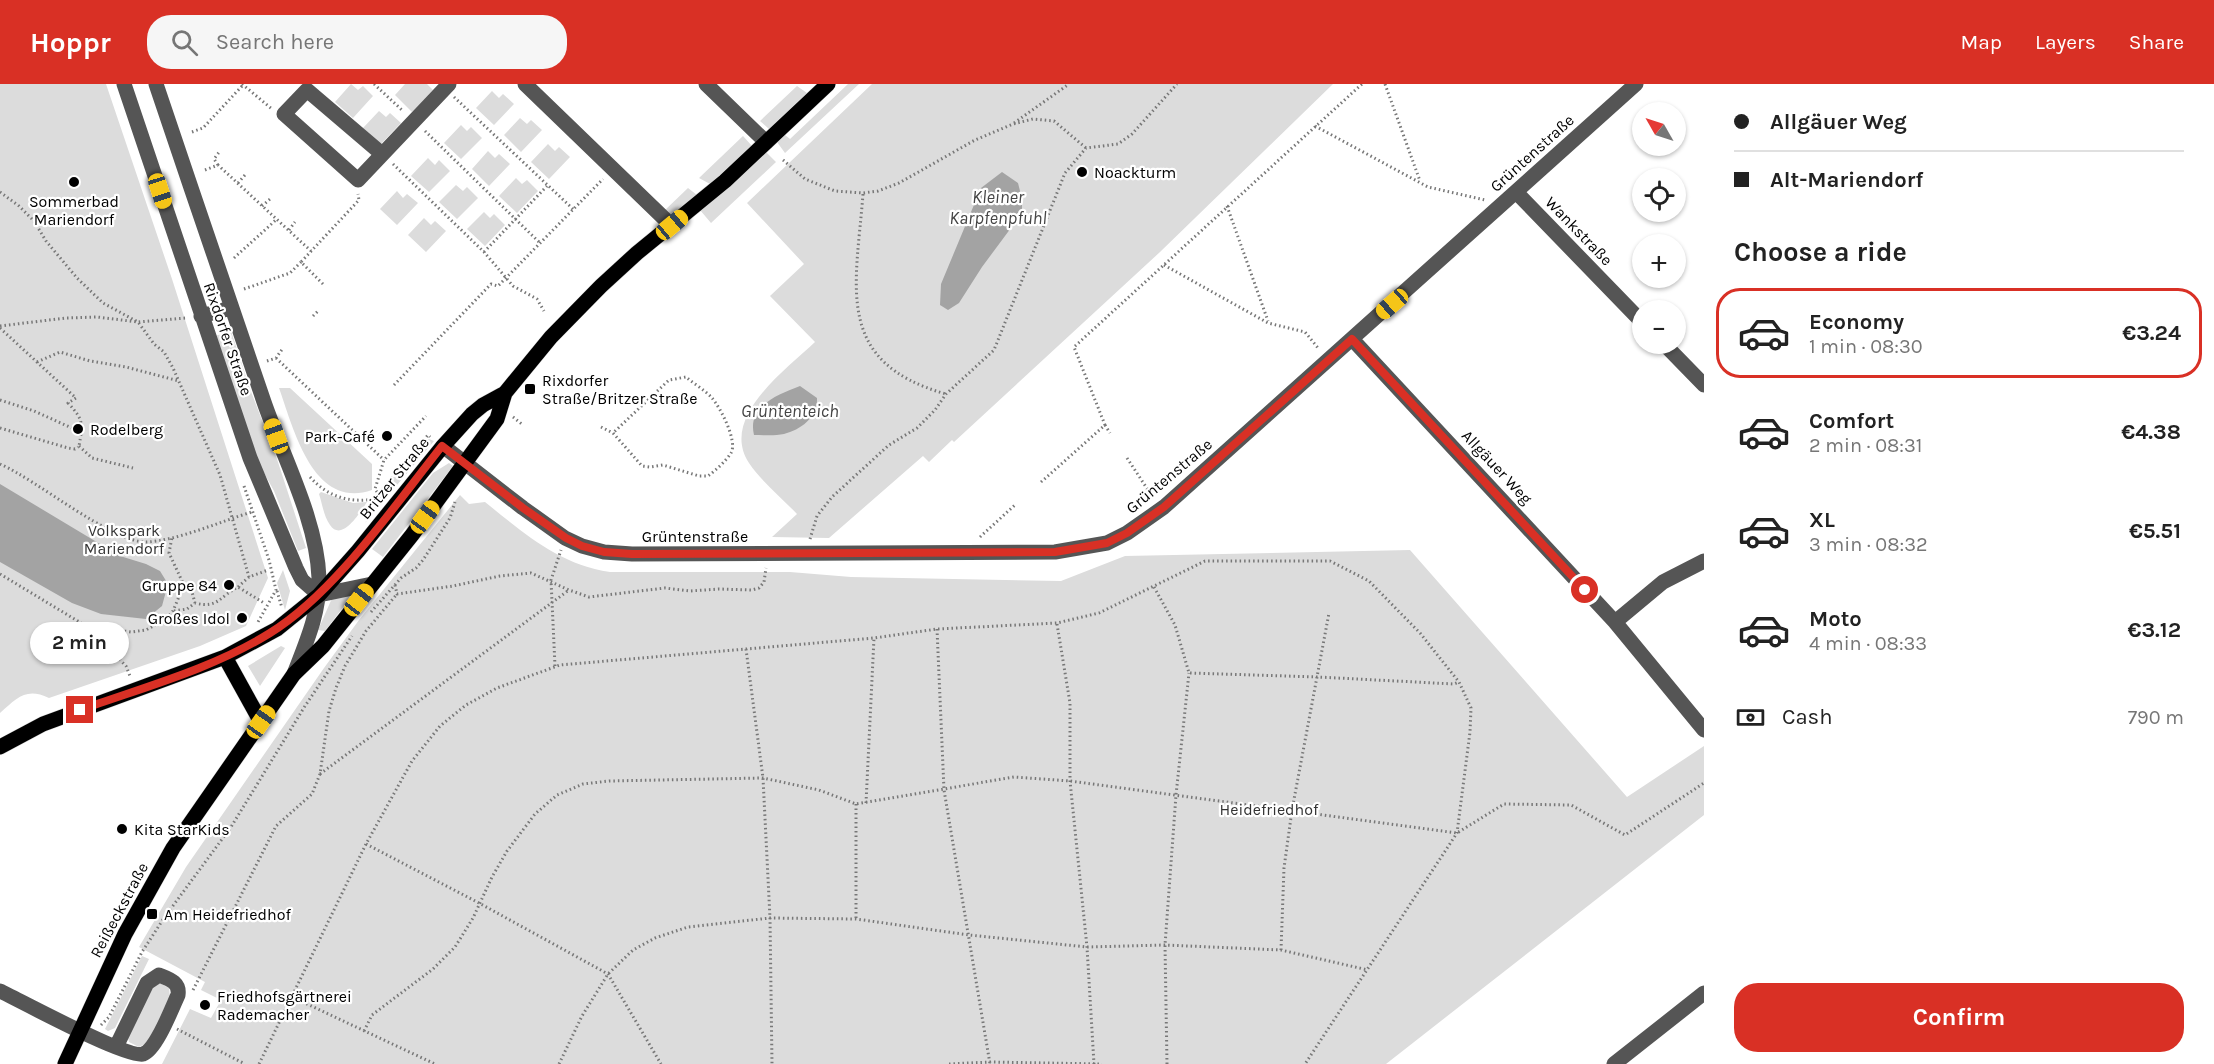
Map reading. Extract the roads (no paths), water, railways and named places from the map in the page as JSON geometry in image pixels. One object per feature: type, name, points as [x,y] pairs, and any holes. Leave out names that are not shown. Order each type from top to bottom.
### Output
[{"type":"main road","name":"Britzer Straße","points":[[0,747],[32,729],[225,657],[277,629],[319,595],[358,551],[442,446],[472,414],[505,393],[551,337],[601,286],[725,182],[828,84]]},
{"type":"main road","name":"Britzer Straße","points":[[261,722],[294,674],[323,646],[412,535],[497,419],[505,393]]},
{"type":"main road","points":[[225,657],[261,722]]},
{"type":"main road","name":"Reißeckstraße","points":[[65,1064],[86,1033],[125,934],[173,848],[261,722]]},
{"type":"street","name":"Rixdorfer Straße","points":[[124,84],[194,317],[288,552],[302,580],[319,595]]},
{"type":"street","name":"Rixdorfer Straße","points":[[156,84],[231,308],[276,436],[290,467],[315,549],[319,595],[313,623],[294,674]]},
{"type":"street","points":[[525,84],[672,225]]},
{"type":"street","points":[[706,84],[766,142]]},
{"type":"street","name":"Grüntenstraße","points":[[442,446],[566,538],[582,546],[604,552],[632,554],[1055,552],[1107,543],[1127,533],[1164,507],[1636,84]]},
{"type":"street","points":[[385,157],[307,90],[284,114],[358,180],[385,157],[450,89]]},
{"type":"street","name":"Wankstraße","points":[[1516,192],[1632,312]]},
{"type":"street","points":[[194,317],[231,308]]},
{"type":"street","name":"Allgäuer Weg","points":[[1352,339],[1615,622],[1704,730]]},
{"type":"street","points":[[1674,354],[1704,385]]},
{"type":"street","points":[[1615,622],[1663,582],[1704,561]]},
{"type":"street","name":"Britzer Straße","points":[[319,595],[372,584]]},
{"type":"street","points":[[0,991],[116,1047],[142,1055],[149,1051],[178,995],[179,988],[176,983],[159,975],[147,982],[116,1047]]},
{"type":"street","points":[[1614,1064],[1704,993]]},
{"type":"water","name":"Kleiner Karpfenpfuhl","points":[[1002,172],[1018,183],[1022,199],[1022,213],[982,267],[959,303],[948,310],[940,305],[941,284],[981,188]]},
{"type":"water","name":"Grüntenteich","points":[[800,386],[817,398],[815,411],[807,422],[784,434],[754,435],[753,425],[759,409],[773,398]]},
{"type":"water","points":[[0,484],[120,556],[160,571],[168,584],[162,606],[146,619],[101,614],[72,603],[0,562]]},
{"type":"place","name":"Noackturm","points":[[1082,172]]},
{"type":"place","name":"Sommerbad Mariendorf","points":[[74,182]]},
{"type":"place","name":"Rixdorfer Straße/Britzer Straße","points":[[530,389]]},
{"type":"place","name":"Rodelberg","points":[[78,429]]},
{"type":"place","name":"Park-Café","points":[[387,436]]},
{"type":"place","name":"Gruppe 84","points":[[229,585]]},
{"type":"place","name":"Großes Idol","points":[[242,618]]},
{"type":"place","name":"Kita StarKids","points":[[122,829]]},
{"type":"place","name":"Am Heidefriedhof","points":[[152,914]]},
{"type":"place","name":"Friedhofsgärtnerei Rademacher","points":[[205,1005]]},
{"type":"park label","name":"Volkspark Mariendorf","points":[[124,539]]},
{"type":"park label","name":"Heidefriedhof","points":[[1269,809]]}]
